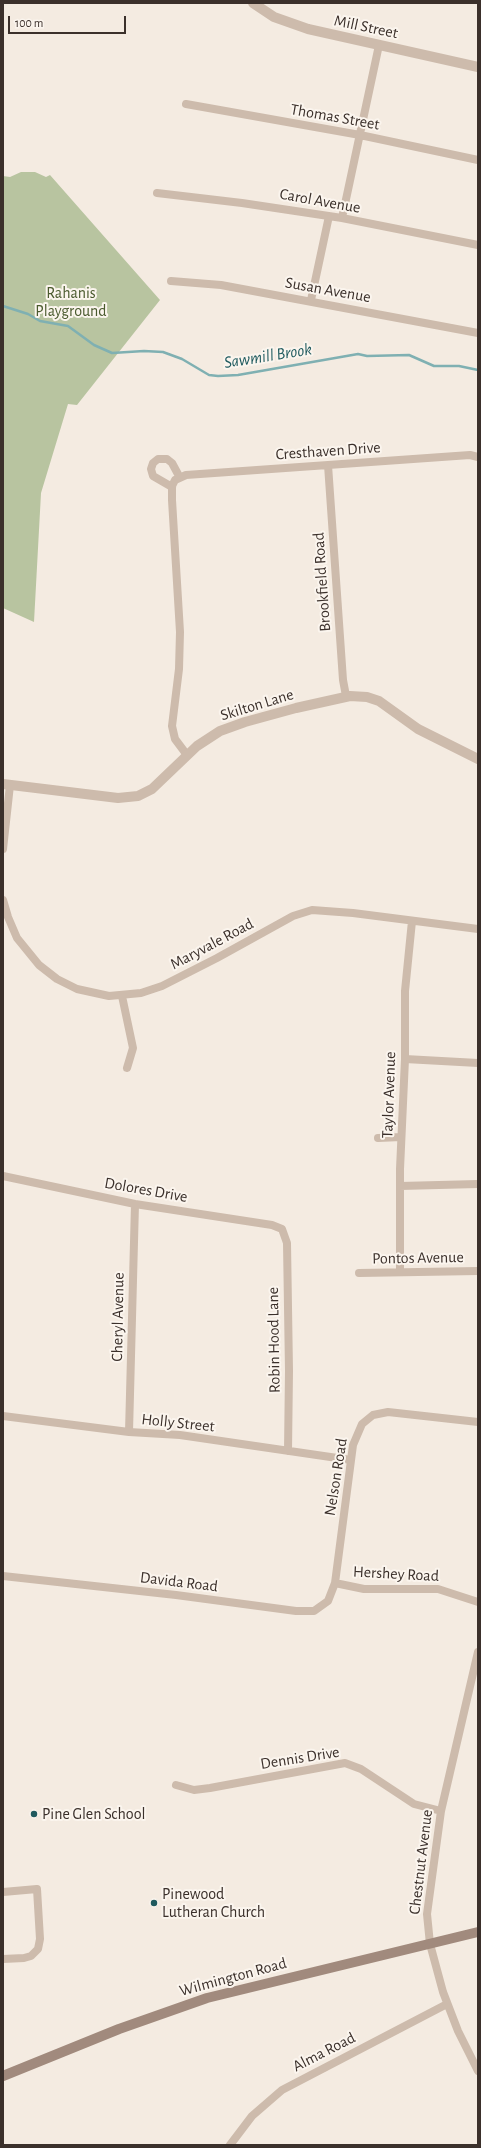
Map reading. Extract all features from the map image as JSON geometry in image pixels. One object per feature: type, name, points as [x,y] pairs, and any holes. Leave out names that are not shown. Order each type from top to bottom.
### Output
[{"type":"main road","name":"Wilmington Road","points":[[3,2076],[58,2053],[184,2006],[276,1980],[478,1932]]},
{"type":"street","name":"Mill Street","points":[[253,3],[274,17],[302,27],[478,66]]},
{"type":"street","points":[[342,218],[379,45]]},
{"type":"street","name":"Thomas Street","points":[[186,104],[360,135],[478,160]]},
{"type":"street","name":"Carol Avenue","points":[[157,193],[242,202],[342,218],[478,244]]},
{"type":"street","points":[[311,300],[329,216]]},
{"type":"street","name":"Susan Avenue","points":[[171,281],[221,285],[311,300],[478,332]]},
{"type":"street","name":"Cresthaven Drive","points":[[179,476],[470,455],[478,456]]},
{"type":"street","points":[[172,487],[153,476],[151,469],[153,463],[160,458],[169,460],[179,476],[173,482],[172,487],[180,632],[179,669],[172,726],[175,739],[187,755]]},
{"type":"street","name":"Brookfield Road","points":[[328,466],[342,677],[346,696]]},
{"type":"street","name":"Skilton Lane","points":[[7,784],[130,798],[152,789],[187,755],[209,738],[235,725],[346,696],[361,696],[378,701],[418,729],[478,759]]},
{"type":"street","points":[[3,849],[7,784]]},
{"type":"street","name":"Maryvale Road","points":[[3,900],[17,938],[31,957],[48,973],[67,985],[98,995],[122,996],[141,993],[162,986],[217,958],[293,916],[307,911],[329,910],[478,929]]},
{"type":"street","name":"Taylor Avenue","points":[[400,1271],[401,1137],[405,1059],[406,980],[412,921]]},
{"type":"street","points":[[122,996],[133,1048],[127,1068]]},
{"type":"street","points":[[405,1059],[478,1063]]},
{"type":"street","points":[[378,1138],[401,1137]]},
{"type":"street","name":"Dolores Drive","points":[[3,1176],[135,1204],[272,1225],[283,1230]]},
{"type":"street","points":[[400,1186],[478,1184]]},
{"type":"street","name":"Cheryl Avenue","points":[[129,1432],[135,1204]]},
{"type":"street","name":"Robin Hood Lane","points":[[283,1230],[286,1236],[287,1250],[289,1371],[288,1451]]},
{"type":"street","name":"Pontos Avenue","points":[[359,1273],[400,1271],[478,1271]]},
{"type":"street","name":"Nelson Road","points":[[336,1583],[354,1439],[362,1424],[378,1413],[392,1412],[478,1422]]},
{"type":"street","name":"Holly Street","points":[[3,1416],[129,1432],[180,1436],[351,1460]]},
{"type":"street","name":"Davida Road","points":[[3,1576],[310,1612],[318,1610],[326,1603],[336,1583]]},
{"type":"street","name":"Hershey Road","points":[[336,1583],[368,1589],[438,1589],[478,1602]]},
{"type":"street","name":"Chestnut Avenue","points":[[478,1652],[441,1811],[427,1914],[430,1944],[447,2004],[478,2071]]},
{"type":"street","name":"Dennis Drive","points":[[176,1786],[193,1790],[210,1788],[345,1764],[361,1769],[414,1804],[441,1811]]},
{"type":"street","points":[[3,1892],[37,1889],[40,1939],[38,1949],[27,1958],[3,1959]]},
{"type":"street","name":"Alma Road","points":[[230,2145],[252,2116],[282,2090],[447,2004]]},
{"type":"green space","name":"Rahanis Playground","points":[[21,172],[35,172],[46,177],[50,175],[160,300],[77,405],[68,404],[41,493],[34,622],[3,608],[3,176],[10,177]]},
{"type":"waterway","name":"Sawmill Brook","points":[[3,306],[28,314],[40,321],[68,326],[94,345],[112,353],[144,351],[163,352],[182,359],[209,375],[238,375],[358,354],[367,356],[409,355],[434,366],[459,366],[478,370]]},
{"type":"place","name":"Pine Glen School","points":[[34,1814]]},
{"type":"place","name":"Pinewood Lutheran Church","points":[[154,1903]]}]
